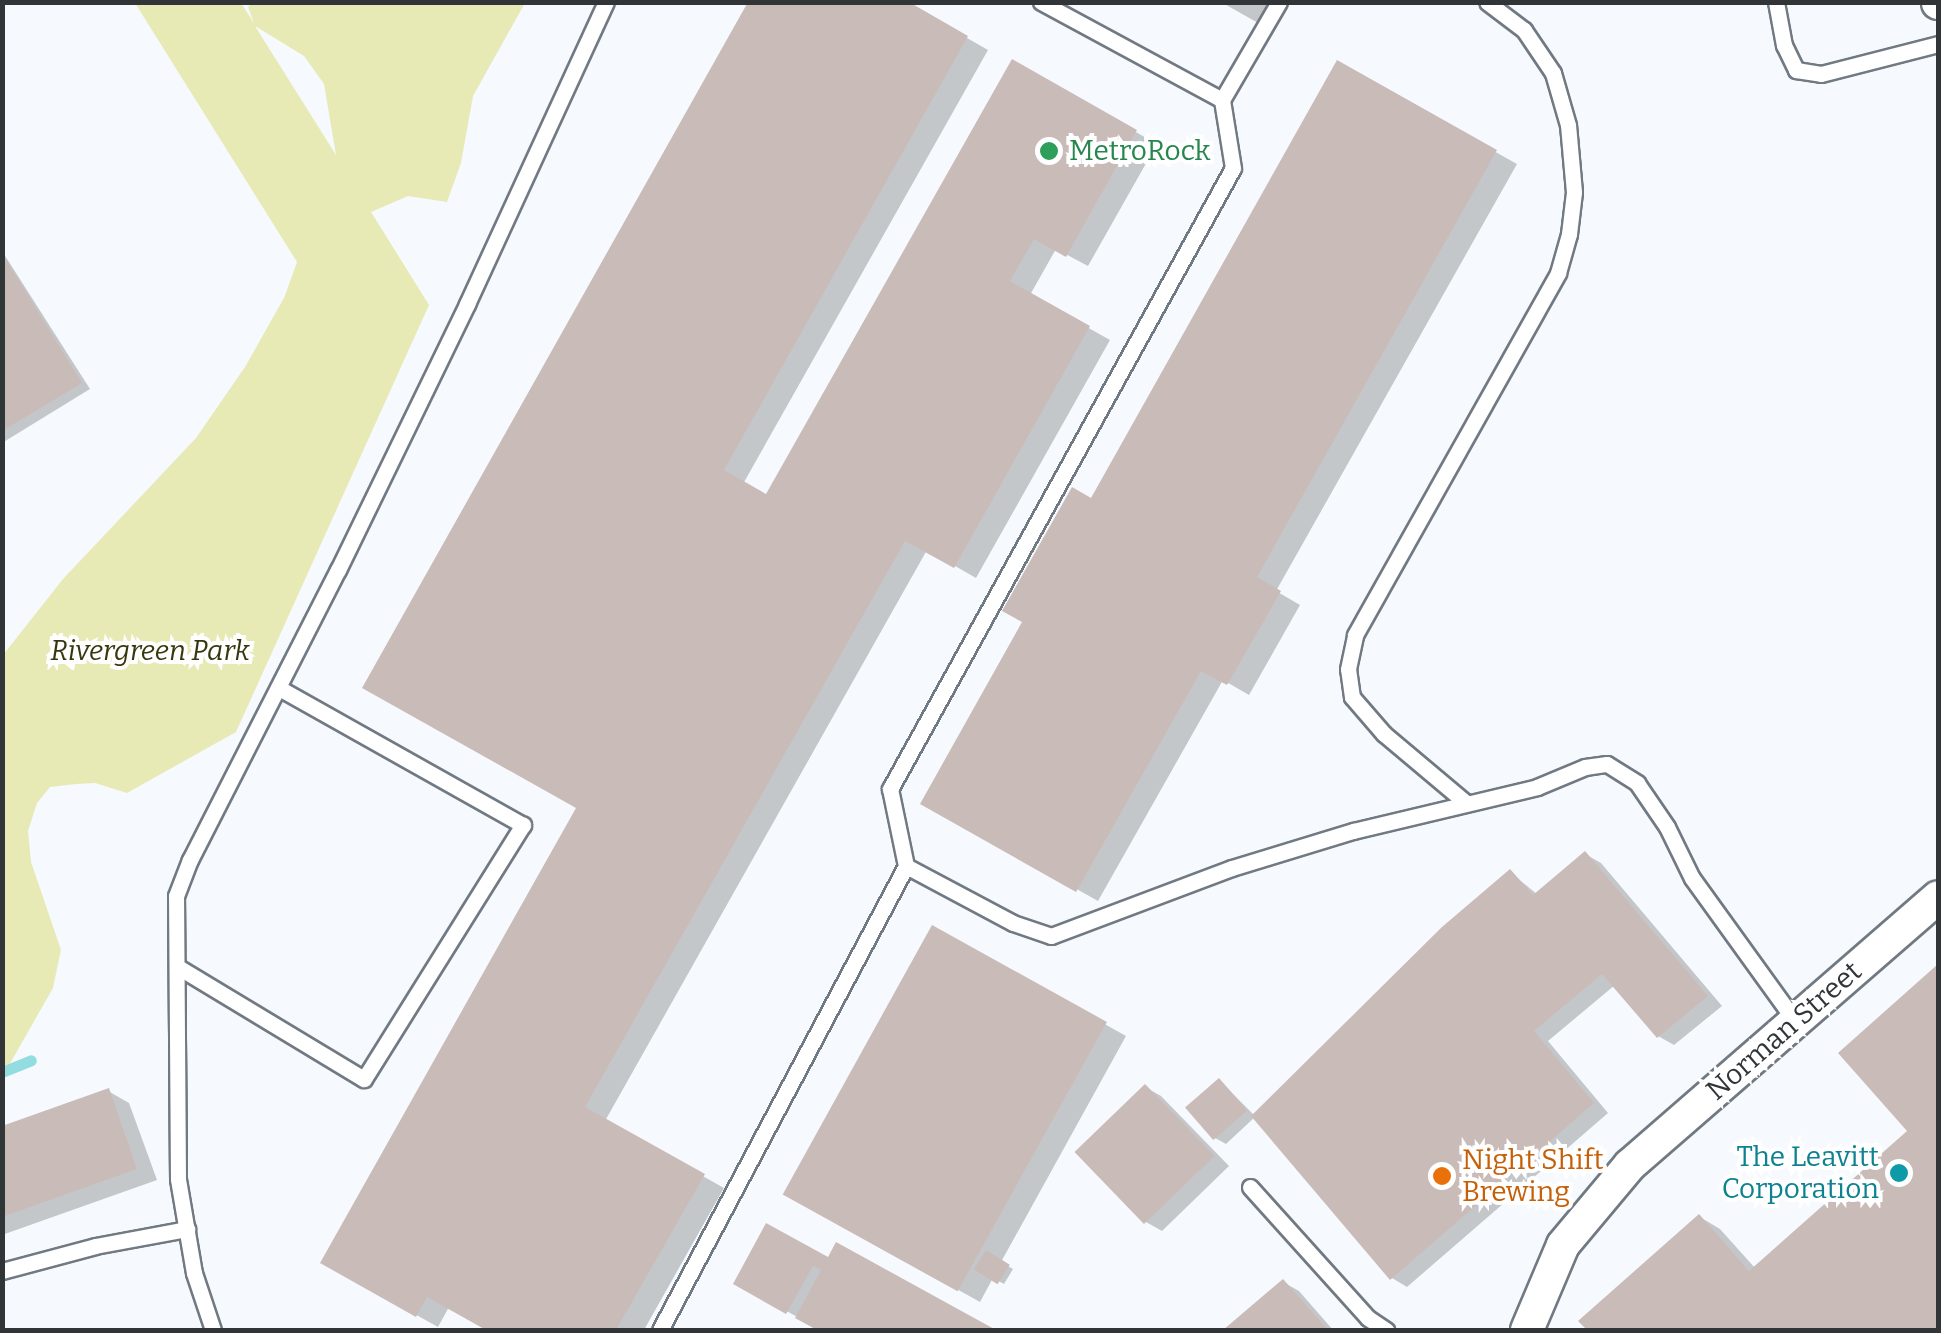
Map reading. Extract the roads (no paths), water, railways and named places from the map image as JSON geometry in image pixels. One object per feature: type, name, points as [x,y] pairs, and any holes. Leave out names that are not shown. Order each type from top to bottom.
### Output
[{"type":"street","name":"Norman Street","points":[[1527,1330],[1562,1245],[1630,1165],[1938,897]]},
{"type":"lane","points":[[214,1330],[194,1273],[178,1178],[176,896],[190,860],[467,304],[606,2]]},
{"type":"lane","points":[[1041,2],[1222,100]]},
{"type":"lane","points":[[660,1330],[906,866],[890,790],[1233,168],[1222,100],[1279,2]]},
{"type":"lane","points":[[1465,802],[1384,734],[1352,697],[1348,670],[1354,635],[1558,273],[1569,234],[1574,192],[1568,125],[1553,73],[1524,30],[1487,2]]},
{"type":"lane","points":[[1776,2],[1784,45],[1796,70],[1821,74],[1938,44]]},
{"type":"lane","points":[[178,967],[364,1079],[523,826],[278,688]]},
{"type":"lane","points":[[906,866],[1013,923],[1050,936],[1232,868],[1465,802],[1538,787],[1585,767],[1606,764],[1637,783],[1667,827],[1692,878],[1795,1021]]},
{"type":"lane","points":[[1250,1187],[1368,1318],[1386,1330]]},
{"type":"lane","points":[[2,1270],[96,1246],[187,1229]]},
{"type":"waterway","points":[[2,1072],[31,1060]]},
{"type":"place","name":"MetroRock","points":[[1049,151]]},
{"type":"place","name":"The Leavitt Corporation","points":[[1899,1173]]},
{"type":"place","name":"Night Shift Brewing","points":[[1442,1176]]},
{"type":"park label","name":"Rivergreen Park","points":[[150,651]]}]
